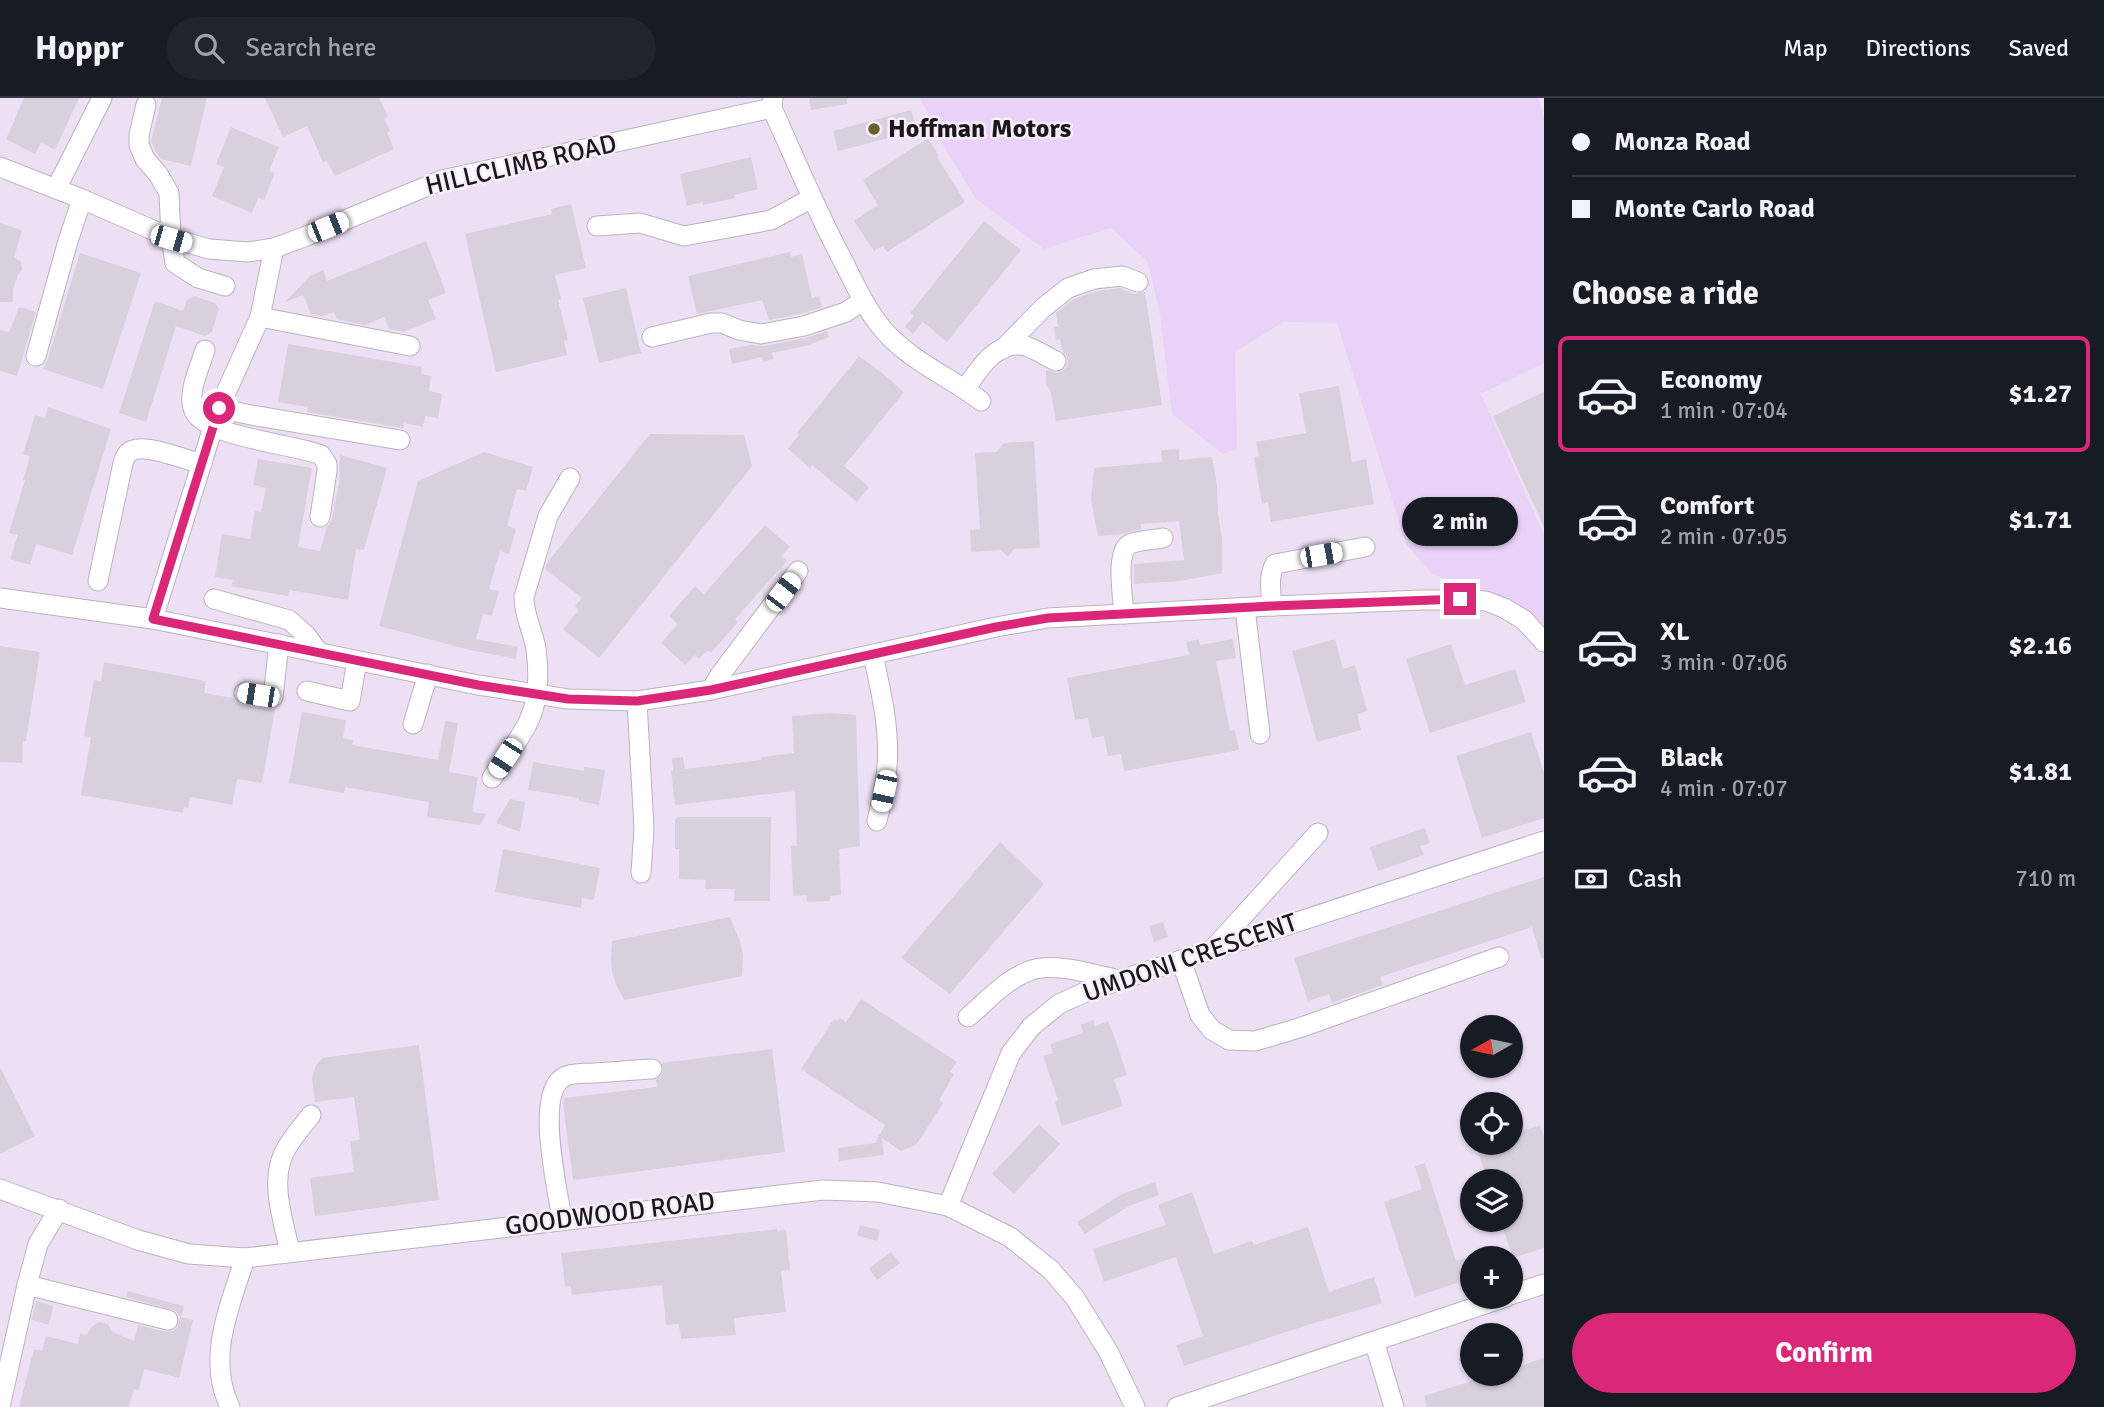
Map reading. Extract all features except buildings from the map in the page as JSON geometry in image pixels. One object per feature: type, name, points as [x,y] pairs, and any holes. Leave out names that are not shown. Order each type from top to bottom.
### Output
[{"type":"street","points":[[56,189],[102,98]]},
{"type":"street","points":[[773,103],[811,198],[862,301],[888,335],[918,362],[981,401]]},
{"type":"street","name":"HILLCLIMB ROAD","points":[[0,167],[82,199],[171,239],[209,249],[248,252],[274,248],[442,180],[773,103]]},
{"type":"street","points":[[146,105],[139,145],[145,159],[169,193],[175,263],[198,278],[225,286]]},
{"type":"street","points":[[597,226],[640,223],[684,236],[771,220],[811,198]]},
{"type":"street","points":[[36,356],[82,199]]},
{"type":"street","points":[[153,619],[216,417],[260,317],[274,248]]},
{"type":"street","points":[[965,389],[987,359],[1003,349],[1043,307],[1068,288],[1094,279],[1122,276],[1138,282]]},
{"type":"street","points":[[652,337],[710,323],[722,323],[739,330],[761,334],[804,326],[846,312],[862,301]]},
{"type":"street","points":[[260,317],[410,346]]},
{"type":"street","points":[[1003,349],[1020,345],[1056,361]]},
{"type":"street","points":[[205,350],[191,401],[195,414],[202,422],[216,417],[251,415],[400,440]]},
{"type":"street","points":[[216,417],[243,437],[321,455],[327,464],[327,471],[320,517]]},
{"type":"street","points":[[98,581],[123,463],[128,453],[134,449],[148,449],[201,464]]},
{"type":"street","points":[[492,778],[530,719],[537,693],[536,646],[524,610],[524,597],[548,516],[570,478]]},
{"type":"street","points":[[1124,614],[1121,571],[1123,550],[1129,544],[1163,538]]},
{"type":"street","points":[[1272,606],[1270,582],[1275,564],[1365,547]]},
{"type":"street","points":[[711,690],[798,571]]},
{"type":"street","points":[[0,598],[153,619],[478,685],[568,699],[637,701],[711,690],[1048,618],[1422,600],[1486,601],[1524,620],[1544,642]]},
{"type":"street","points":[[214,598],[289,621],[306,635],[319,653]]},
{"type":"street","points":[[1245,608],[1260,734]]},
{"type":"street","points":[[244,693],[273,698],[279,645]]},
{"type":"street","points":[[873,655],[888,744],[886,778],[877,821]]},
{"type":"street","points":[[307,691],[350,701],[358,661]]},
{"type":"street","points":[[413,724],[428,674]]},
{"type":"street","points":[[637,701],[644,829],[641,873]]},
{"type":"street","points":[[1212,950],[1318,833]]},
{"type":"street","name":"UMDONI CRESCENT","points":[[948,1206],[1011,1053],[1031,1027],[1059,1004],[1090,990],[1544,841]]},
{"type":"street","points":[[1181,960],[1200,1015],[1212,1030],[1229,1040],[1255,1041],[1499,957]]},
{"type":"street","points":[[968,1017],[1004,986],[1030,970],[1042,967],[1057,967],[1121,980]]},
{"type":"street","points":[[562,1219],[549,1128],[553,1087],[557,1081],[570,1074],[652,1069]]},
{"type":"street","points":[[290,1252],[280,1207],[279,1168],[284,1153],[311,1115]]},
{"type":"street","name":"GOODWOOD ROAD","points":[[0,1189],[138,1240],[189,1255],[245,1258],[823,1190],[878,1192],[948,1206],[1010,1237],[1051,1270],[1075,1298],[1108,1351],[1135,1407]]},
{"type":"street","points":[[0,1407],[38,1244],[59,1209]]},
{"type":"street","points":[[230,1407],[222,1385],[219,1353],[245,1258]]},
{"type":"street","points":[[1523,1291],[1544,1284]]},
{"type":"street","points":[[27,1285],[168,1320]]},
{"type":"street","points":[[1177,1407],[1469,1309]]},
{"type":"street","points":[[1374,1341],[1394,1407]]},
{"type":"shaded area","points":[[0,98],[1544,98],[1544,1407],[0,1407]]},
{"type":"shaded area","points":[[920,98],[1538,98],[1544,118],[1544,363],[1481,394],[1544,535],[1544,629],[1521,610],[1480,590],[1432,574],[1406,544],[1337,323],[1283,322],[1235,352],[1237,449],[1223,454],[1172,414],[1160,315],[1148,262],[1111,228],[1044,249],[976,199],[946,150]]},
{"type":"place","name":"Hoffman Motors","points":[[874,129]]},
{"type":"route","points":[[219,408],[153,619],[478,685],[568,699],[637,701],[666,698],[1048,618],[1460,599]]}]
